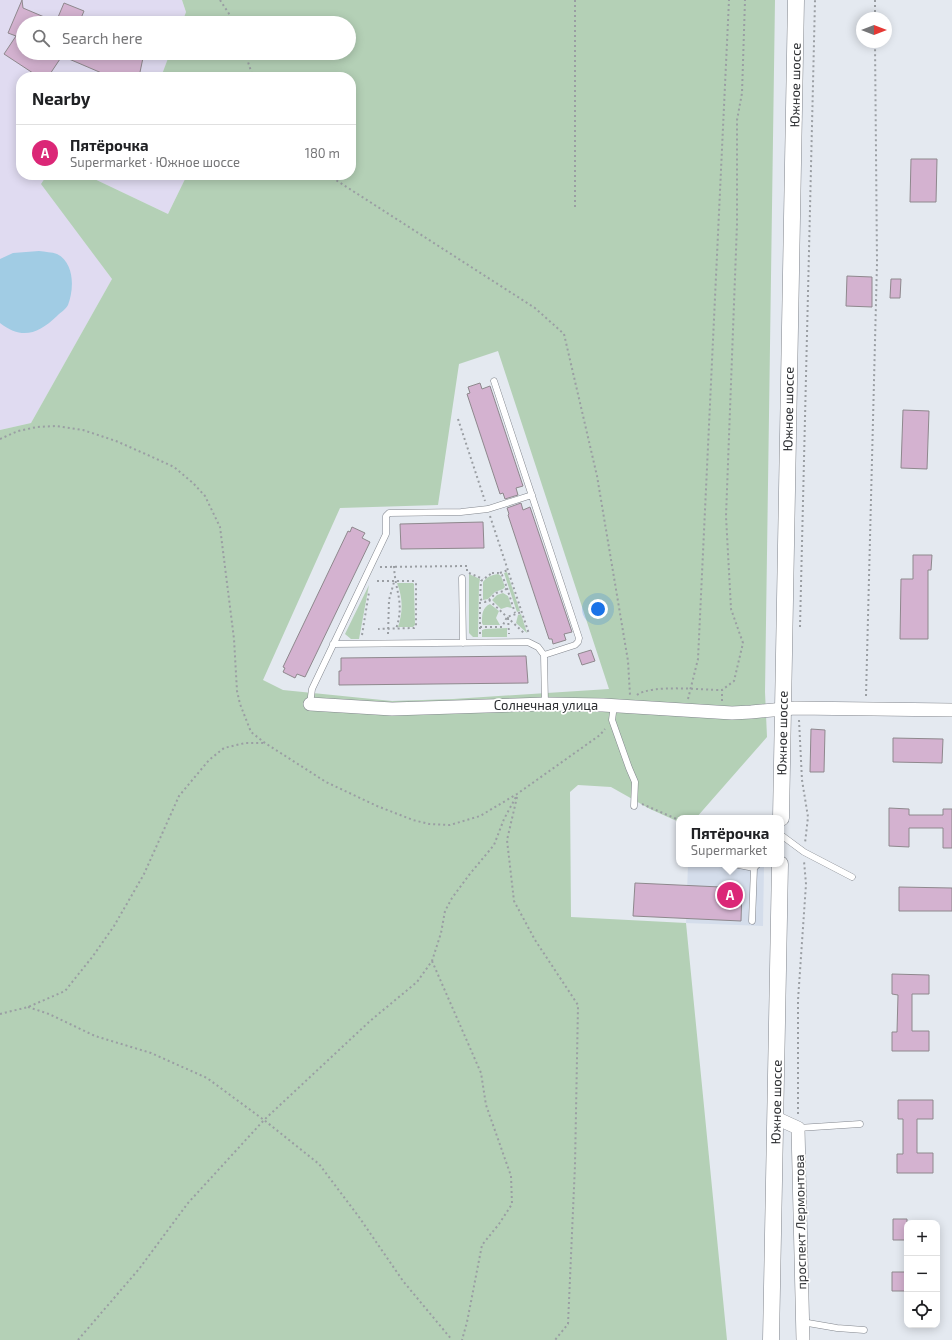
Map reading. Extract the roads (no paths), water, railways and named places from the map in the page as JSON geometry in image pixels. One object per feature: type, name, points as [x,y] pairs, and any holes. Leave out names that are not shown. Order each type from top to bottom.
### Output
[{"type":"street","name":"Южное шоссе","points":[[781,815],[788,708],[796,0]]},
{"type":"street","name":"Солнечная улица","points":[[310,704],[392,709],[545,704],[614,705],[723,712],[751,712],[788,708],[952,710]]},
{"type":"street","name":"Южное шоссе","points":[[771,1340],[780,867]]},
{"type":"street","points":[[776,1118],[798,1128]]},
{"type":"street","name":"проспект Лермонтова","points":[[798,1128],[803,1340]]},
{"type":"lane","points":[[494,381],[579,638],[575,645],[544,655]]},
{"type":"lane","points":[[310,704],[312,688],[386,534],[386,516],[389,513],[462,512],[488,509],[532,495]]},
{"type":"lane","points":[[463,643],[465,579]]},
{"type":"lane","points":[[333,644],[528,642],[538,646],[544,655],[545,704]]},
{"type":"lane","points":[[614,705],[612,720],[635,782],[634,806]]},
{"type":"lane","points":[[784,837],[804,852],[852,877]]},
{"type":"lane","points":[[752,921],[756,867]]},
{"type":"lane","points":[[798,1128],[860,1124]]},
{"type":"lane","points":[[802,1322],[837,1328],[864,1330]]},
{"type":"water","points":[[39,251],[57,254],[63,258],[67,264],[72,277],[70,299],[66,308],[43,327],[30,333],[16,332],[0,323],[0,259],[13,253]]},
{"type":"place","name":"Пятёрочка","points":[[730,895]]}]
